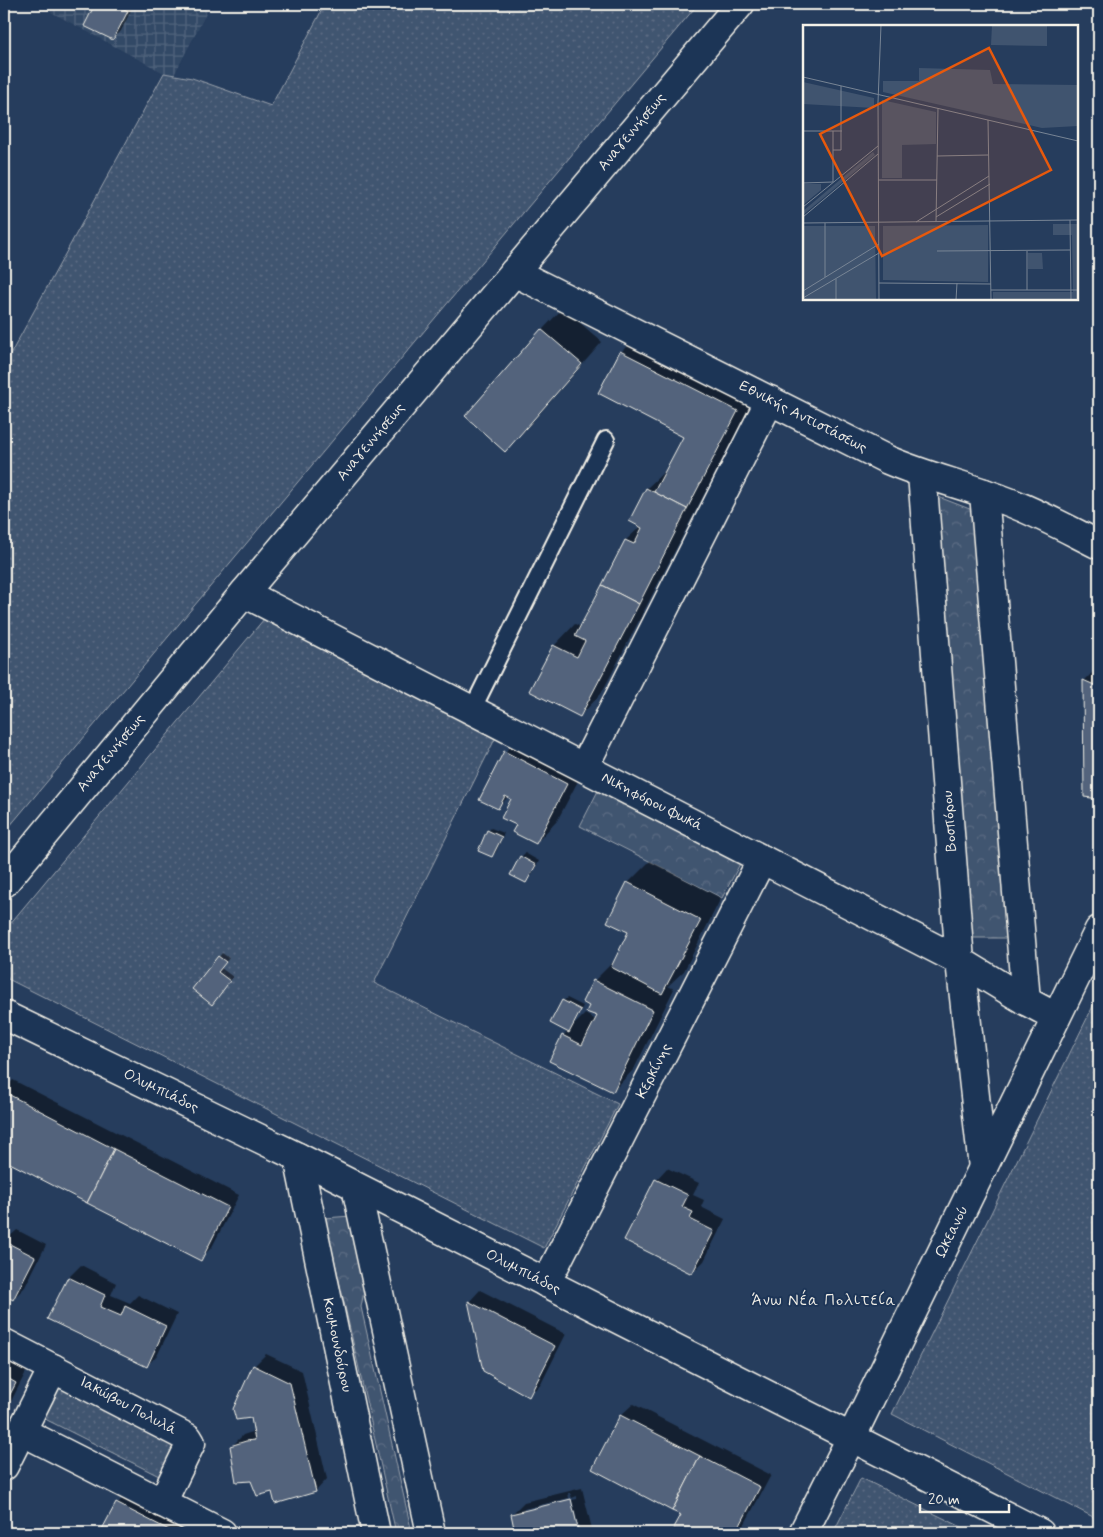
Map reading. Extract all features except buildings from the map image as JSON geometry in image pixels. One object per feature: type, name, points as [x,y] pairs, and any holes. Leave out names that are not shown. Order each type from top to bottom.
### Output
[{"type":"street","name":"Αναγεννήσεως","points":[[4,882],[244,593],[740,4]]},
{"type":"street","name":"Εθνικής Αντιστάσεως","points":[[514,272],[888,460],[922,474],[1003,499],[1099,545]]},
{"type":"street","points":[[584,768],[770,400]]},
{"type":"street","name":"Βοσπόρου","points":[[922,474],[960,960],[983,1168]]},
{"type":"street","points":[[984,493],[1026,1001]]},
{"type":"street","name":"Νικηφόρου Φωκά","points":[[244,593],[960,960],[1026,1001],[1056,1017]]},
{"type":"street","name":"Κερκίνης","points":[[546,1283],[762,859]]},
{"type":"street","name":"Ωκεανού","points":[[803,1533],[1099,930]]},
{"type":"street","name":"Ολυμπιάδος","points":[[4,1015],[356,1186],[851,1438],[1006,1524],[1040,1533]]},
{"type":"street","name":"Κουμουνδούρου","points":[[298,1157],[376,1533]]},
{"type":"street","points":[[356,1186],[432,1533]]},
{"type":"street","name":"Ιακώβου Πολυλά","points":[[4,1343],[188,1438],[191,1443],[162,1503]]},
{"type":"street","points":[[4,1466],[54,1368]]},
{"type":"street","points":[[22,1432],[222,1533]]},
{"type":"lane","points":[[472,710],[606,440]]},
{"type":"shaded area","points":[[36,4],[211,4],[174,75],[164,73]]},
{"type":"green space","points":[[325,4],[698,4],[4,833],[4,366],[164,73],[192,78],[271,106]]},
{"type":"green space","points":[[936,496],[980,513],[1010,938],[970,938]]},
{"type":"green space","points":[[264,619],[496,737],[374,983],[618,1104],[544,1248],[4,977],[4,931]]},
{"type":"green space","points":[[601,785],[743,858],[722,898],[580,826]]},
{"type":"green space","points":[[1099,994],[1099,1520],[892,1414]]},
{"type":"green space","points":[[351,1216],[364,1291],[361,1307],[412,1533],[396,1533],[325,1218]]},
{"type":"green space","points":[[60,1385],[179,1446],[163,1478],[43,1418]]},
{"type":"green space","points":[[861,1478],[974,1533],[833,1533]]},
{"type":"district","name":"Άνω Νέα Πολιτεία","points":[[824,1300]]}]
